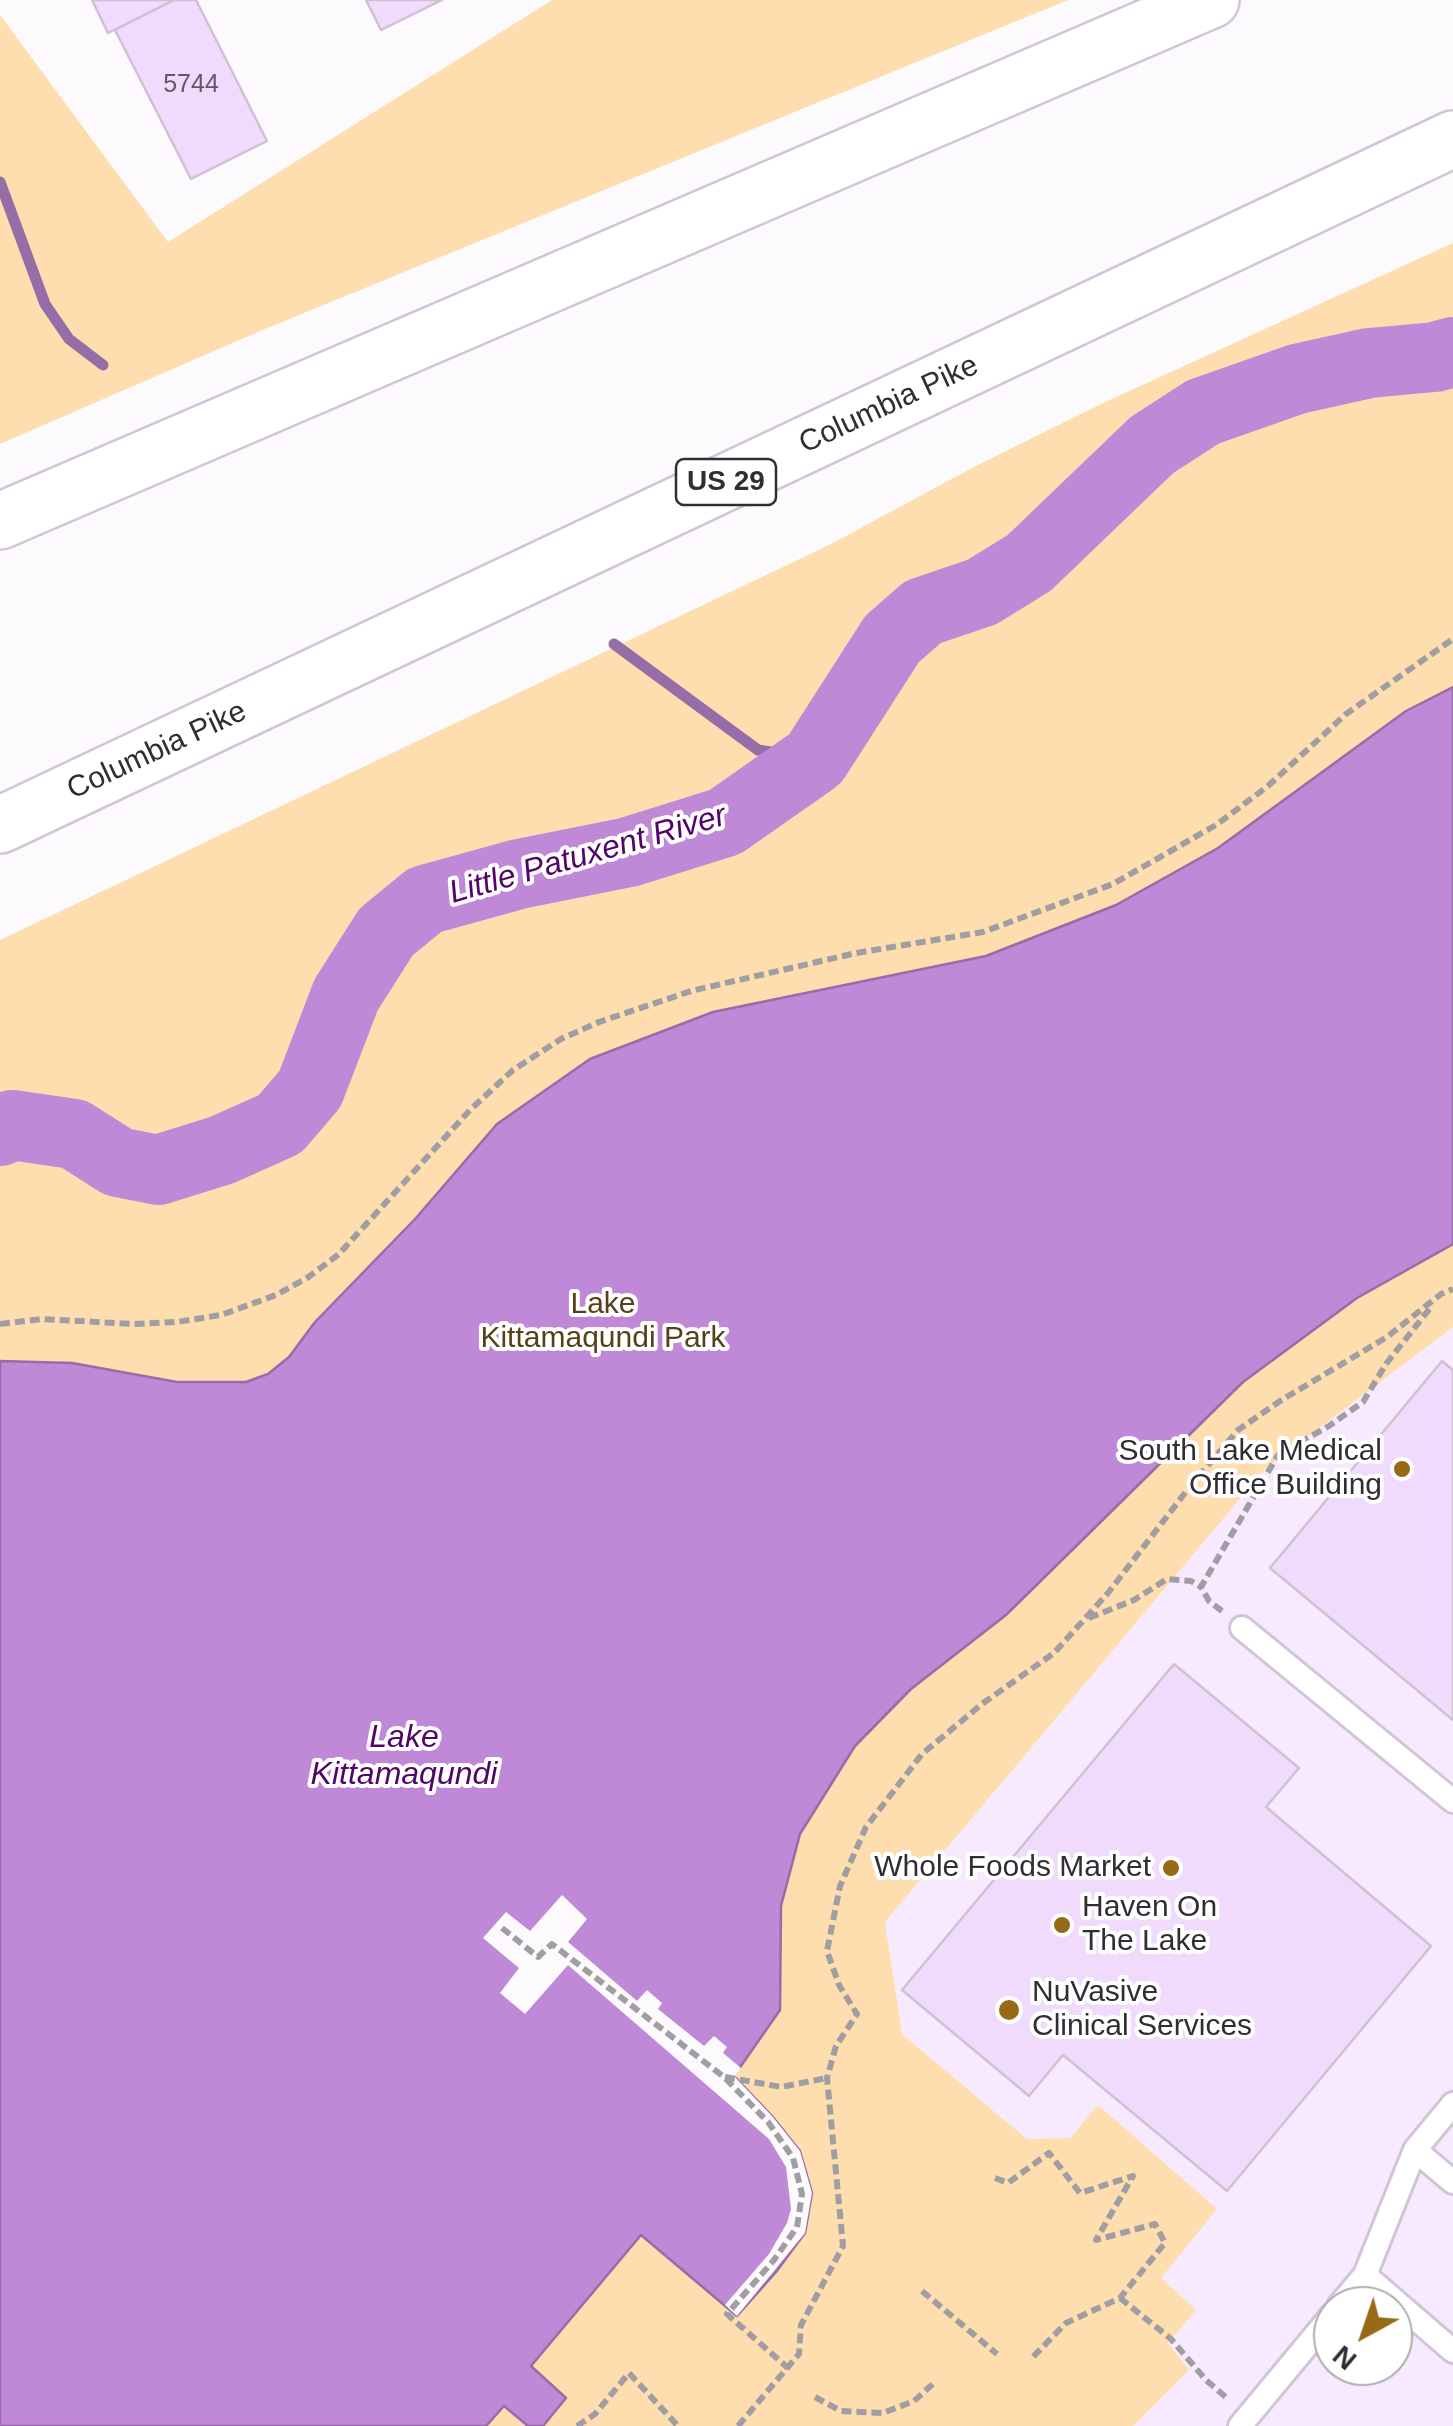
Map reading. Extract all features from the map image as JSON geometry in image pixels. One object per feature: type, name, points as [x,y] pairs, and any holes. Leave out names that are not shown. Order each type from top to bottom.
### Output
[{"type":"highway","points":[[0,521],[1211,0]]},
{"type":"highway","name":"Columbia Pike","points":[[0,825],[1453,138]]},
{"type":"lane","points":[[1242,1628],[1453,1801]]},
{"type":"lane","points":[[1356,2286],[1365,2275],[1415,2150],[1453,2104]]},
{"type":"lane","points":[[1415,2150],[1453,2182]]},
{"type":"lane","points":[[1365,2275],[1453,2350]]},
{"type":"lane","points":[[1244,2421],[1313,2338]]},
{"type":"path","points":[[0,1324],[42,1319],[177,1322],[221,1315],[276,1296],[339,1254],[470,1110],[513,1070],[561,1039],[691,991],[856,953],[983,932],[1113,884],[1216,825],[1268,786],[1346,714],[1453,639]]},
{"type":"path","points":[[738,2426],[800,2354],[801,2325],[843,2246],[827,2078],[836,2046],[857,2014],[839,1985],[826,1950],[840,1886],[866,1827],[922,1754],[982,1704],[1054,1653],[1085,1620],[1238,1430],[1387,1338],[1441,1294],[1453,1289]]},
{"type":"path","points":[[1202,1587],[1278,1455],[1364,1402],[1386,1364],[1441,1294]]},
{"type":"path","points":[[1085,1620],[1134,1600],[1167,1578],[1192,1581],[1202,1587],[1209,1601],[1242,1628]]},
{"type":"path","points":[[502,1928],[538,1957],[552,1944],[724,2077],[768,2122],[792,2158],[802,2194],[797,2226],[774,2260],[727,2314],[788,2368]]},
{"type":"path","points":[[724,2077],[781,2087],[827,2078]]},
{"type":"path","points":[[994,2178],[1008,2183],[1049,2153],[1080,2193],[1133,2176],[1096,2240],[1155,2224],[1164,2243],[1120,2298],[1066,2323],[1030,2360]]},
{"type":"path","points":[[922,2291],[997,2354]]},
{"type":"path","points":[[1120,2298],[1171,2339],[1244,2421]]},
{"type":"path","points":[[577,2426],[594,2414],[629,2372],[678,2426]]},
{"type":"path","points":[[815,2396],[841,2411],[875,2414],[892,2412],[935,2382]]},
{"type":"shaded area","points":[[1453,1327],[1453,2426],[1133,2426],[1189,2370],[1168,2343],[1161,2278],[1099,2105],[1070,2138],[1027,2139],[902,2034],[885,1922],[1265,1469]]},
{"type":"green space","points":[[552,0],[1068,0],[260,331],[0,444],[0,15],[168,242]]},
{"type":"green space","name":"Lake Kittamaqundi Park","points":[[1453,243],[1453,1327],[1265,1469],[885,1922],[902,2034],[1027,2139],[1070,2138],[1098,2105],[1217,2209],[1161,2278],[1196,2310],[1168,2343],[1189,2370],[1133,2426],[0,2426],[0,940],[831,544],[1103,403]]},
{"type":"water","name":"Lake Kittamaqundi","points":[[1453,687],[1453,1244],[1357,1298],[1243,1382],[1006,1615],[911,1689],[855,1746],[800,1834],[781,1906],[780,2010],[734,2076],[800,2151],[812,2193],[805,2233],[776,2272],[737,2316],[641,2235],[531,2366],[566,2398],[543,2426],[528,2426],[504,2406],[486,2426],[0,2426],[0,1361],[72,1363],[177,1382],[246,1382],[268,1374],[289,1357],[315,1322],[416,1218],[497,1124],[590,1059],[713,1012],[986,956],[1116,905],[1218,848],[1406,711]]},
{"type":"pier","points":[[562,1895],[587,1919],[568,1942],[637,2001],[647,1990],[662,2003],[658,2009],[704,2046],[714,2036],[727,2047],[723,2053],[741,2068],[735,2077],[800,2151],[812,2193],[805,2233],[737,2316],[725,2305],[769,2254],[787,2223],[791,2209],[786,2167],[769,2139],[568,1965],[525,2014],[500,1993],[519,1968],[483,1938],[506,1912],[530,1931]]},
{"type":"building","points":[[92,0],[174,0],[108,33]]},
{"type":"building","points":[[174,0],[196,0],[267,141],[191,179],[115,30]]},
{"type":"building","points":[[366,0],[442,0],[381,30]]},
{"type":"building","name":"South Lake Medical Office Building","points":[[1442,1361],[1453,1370],[1453,1720],[1270,1568]]},
{"type":"building","name":"Whole Foods Market","points":[[1174,1664],[1299,1768],[1266,1807],[1431,1946],[1227,2191],[1063,2055],[1029,2096],[902,1990]]},
{"type":"waterway","points":[[0,182],[45,304],[69,339],[103,365]]},
{"type":"waterway","name":"Little Patuxent River","points":[[0,1131],[12,1125],[74,1134],[118,1162],[158,1170],[222,1150],[280,1124],[310,1089],[346,995],[386,932],[425,900],[519,874],[629,852],[725,822],[815,759],[892,639],[923,612],[982,592],[1029,563],[1152,445],[1203,412],[1297,379],[1369,363],[1453,352]]},
{"type":"waterway","points":[[614,644],[758,750],[815,759]]},
{"type":"place","name":"South Lake Medical Office Building","points":[[1402,1469]]},
{"type":"place","name":"Whole Foods Market","points":[[1171,1868]]},
{"type":"place","name":"Haven On The Lake","points":[[1062,1925]]},
{"type":"place","name":"NuVasive Clinical Services","points":[[1009,2010]]}]
